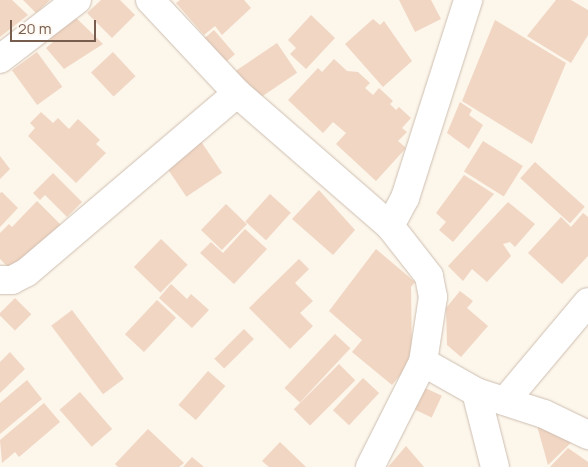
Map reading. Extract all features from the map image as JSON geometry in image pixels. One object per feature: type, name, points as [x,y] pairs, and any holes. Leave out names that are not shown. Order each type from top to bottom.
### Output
[{"type":"street","points":[[0,59],[77,0]]},
{"type":"street","points":[[150,0],[237,93],[390,226],[429,276],[433,297],[423,362],[370,467]]},
{"type":"street","points":[[390,226],[405,198],[468,0]]},
{"type":"street","points":[[0,280],[12,280],[27,272],[237,93]]},
{"type":"street","points":[[505,401],[588,302]]},
{"type":"street","points":[[423,362],[476,392],[505,401],[588,435]]},
{"type":"street","points":[[476,392],[494,467]]},
{"type":"building","points":[[0,0],[12,0],[28,15],[0,37]]},
{"type":"building","points":[[23,0],[50,0],[36,13]]},
{"type":"building","points":[[101,0],[120,0],[135,15],[112,38],[87,13]]},
{"type":"building","points":[[180,0],[244,0],[251,8],[222,35],[215,26],[204,35],[176,3]]},
{"type":"building","points":[[399,0],[431,0],[441,19],[415,32]]},
{"type":"building","points":[[556,0],[571,0],[588,10],[588,35],[571,63],[527,36]]},
{"type":"building","points":[[70,12],[103,44],[64,69],[46,48],[53,42],[47,36]]},
{"type":"building","points":[[311,15],[335,38],[306,69],[290,54],[296,48],[288,40]]},
{"type":"building","points":[[373,19],[380,25],[384,21],[412,61],[383,87],[345,44]]},
{"type":"building","points":[[495,20],[566,63],[532,144],[462,101]]},
{"type":"building","points":[[214,30],[235,54],[220,67],[199,43]]},
{"type":"building","points":[[277,43],[297,73],[255,101],[235,72]]},
{"type":"building","points":[[37,52],[62,87],[37,105],[12,70]]},
{"type":"building","points":[[113,52],[136,76],[114,97],[91,72]]},
{"type":"building","points":[[334,59],[347,71],[358,72],[370,83],[365,88],[373,95],[379,88],[393,101],[390,104],[396,110],[399,107],[411,118],[402,128],[407,132],[398,141],[406,148],[376,181],[336,144],[346,133],[333,122],[323,133],[288,100],[318,68],[322,72]]},
{"type":"building","points":[[460,102],[472,110],[469,115],[483,125],[469,149],[447,133]]},
{"type":"building","points":[[41,112],[53,123],[58,118],[69,129],[78,119],[100,140],[96,144],[106,153],[76,183],[28,136],[35,128],[30,123]]},
{"type":"building","points":[[198,137],[222,173],[186,197],[162,161]]},
{"type":"building","points":[[483,141],[523,166],[504,196],[464,172]]},
{"type":"building","points":[[0,156],[10,169],[0,179]]},
{"type":"building","points":[[535,162],[585,207],[570,223],[520,178]]},
{"type":"building","points":[[53,173],[82,202],[67,217],[45,195],[40,200],[33,193]]},
{"type":"building","points":[[464,175],[494,194],[453,242],[439,230],[446,222],[436,213]]},
{"type":"building","points":[[319,190],[355,230],[333,255],[292,219]]},
{"type":"building","points":[[2,192],[18,208],[0,227],[0,193]]},
{"type":"building","points":[[270,194],[291,213],[266,240],[245,221]]},
{"type":"building","points":[[37,201],[61,225],[12,271],[0,259],[0,233],[9,224],[12,227]]},
{"type":"building","points":[[508,202],[535,224],[515,247],[510,242],[503,244],[511,256],[487,282],[472,269],[463,281],[448,266]]},
{"type":"building","points":[[226,204],[247,224],[222,250],[201,230]]},
{"type":"building","points":[[583,213],[588,217],[588,256],[562,284],[528,253],[561,217],[571,227]]},
{"type":"building","points":[[245,229],[267,249],[234,284],[200,253],[211,242],[223,253]]},
{"type":"building","points":[[161,239],[188,265],[161,293],[134,267]]},
{"type":"building","points":[[376,249],[415,282],[411,287],[412,361],[392,385],[352,352],[362,340],[329,311]]},
{"type":"building","points":[[299,259],[309,269],[295,283],[313,301],[300,313],[313,326],[290,349],[249,308]]},
{"type":"building","points":[[171,284],[187,299],[191,294],[209,310],[192,328],[159,298]]},
{"type":"building","points":[[460,291],[473,301],[467,308],[488,326],[461,357],[447,345],[446,308]]},
{"type":"building","points":[[15,298],[31,314],[15,331],[0,316],[0,313]]},
{"type":"building","points":[[157,300],[176,318],[144,352],[125,334]]},
{"type":"building","points":[[72,310],[124,379],[103,394],[51,326]]},
{"type":"building","points":[[244,329],[254,339],[224,369],[214,359]]},
{"type":"building","points":[[335,334],[350,348],[300,402],[285,388]]},
{"type":"building","points":[[10,352],[25,369],[0,393],[0,362]]},
{"type":"building","points":[[339,364],[355,380],[310,426],[294,409]]},
{"type":"building","points":[[208,371],[225,386],[196,420],[178,405]]},
{"type":"building","points":[[363,378],[379,393],[349,425],[333,410]]},
{"type":"building","points":[[27,380],[42,399],[0,434],[0,403]]},
{"type":"building","points":[[421,386],[442,396],[432,417],[411,408]]},
{"type":"building","points":[[80,392],[112,429],[92,447],[60,410]]},
{"type":"building","points":[[44,403],[60,422],[19,457],[15,452],[2,463],[0,440]]},
{"type":"building","points":[[534,415],[578,436],[548,465]]},
{"type":"building","points":[[148,429],[184,463],[179,467],[118,467],[115,464]]},
{"type":"building","points":[[280,442],[306,467],[269,467],[262,461]]},
{"type":"building","points":[[406,446],[424,467],[388,467]]},
{"type":"building","points":[[568,448],[588,462],[588,467],[550,467]]},
{"type":"building","points":[[192,457],[204,467],[183,467]]}]
